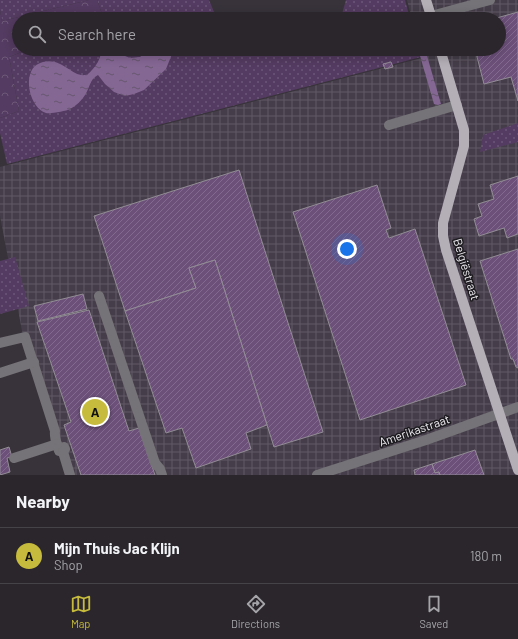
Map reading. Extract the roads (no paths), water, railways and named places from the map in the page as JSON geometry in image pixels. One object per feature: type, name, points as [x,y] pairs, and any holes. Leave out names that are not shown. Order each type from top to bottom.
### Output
[{"type":"main road","points":[[426,0],[430,12]]},
{"type":"main road","name":"Belgiëstraat","points":[[442,56],[464,130],[464,146],[443,223],[443,236],[446,250],[518,470]]},
{"type":"street","points":[[448,12],[490,0]]},
{"type":"street","points":[[389,125],[457,106]]},
{"type":"street","points":[[100,296],[155,463],[160,469],[162,475]]},
{"type":"street","points":[[0,344],[26,336],[56,431],[60,434],[65,449],[60,448],[14,458]]},
{"type":"street","points":[[0,373],[34,362]]},
{"type":"street","name":"Amerikastraat","points":[[318,475],[426,440],[518,407]]},
{"type":"street","points":[[60,448],[70,475]]},
{"type":"water","points":[[100,56],[125,56],[130,58],[171,56],[166,69],[144,90],[134,94],[125,96],[114,92],[98,75],[93,80],[81,100],[68,110],[55,113],[46,113],[40,110],[32,99],[29,77],[31,71],[40,63],[50,61],[56,62],[80,75],[86,75],[95,66]]},
{"type":"water","points":[[420,56],[427,56],[441,104],[434,104]]},
{"type":"place","name":"Mijn Thuis Jac Klijn","points":[[95,412]]}]
